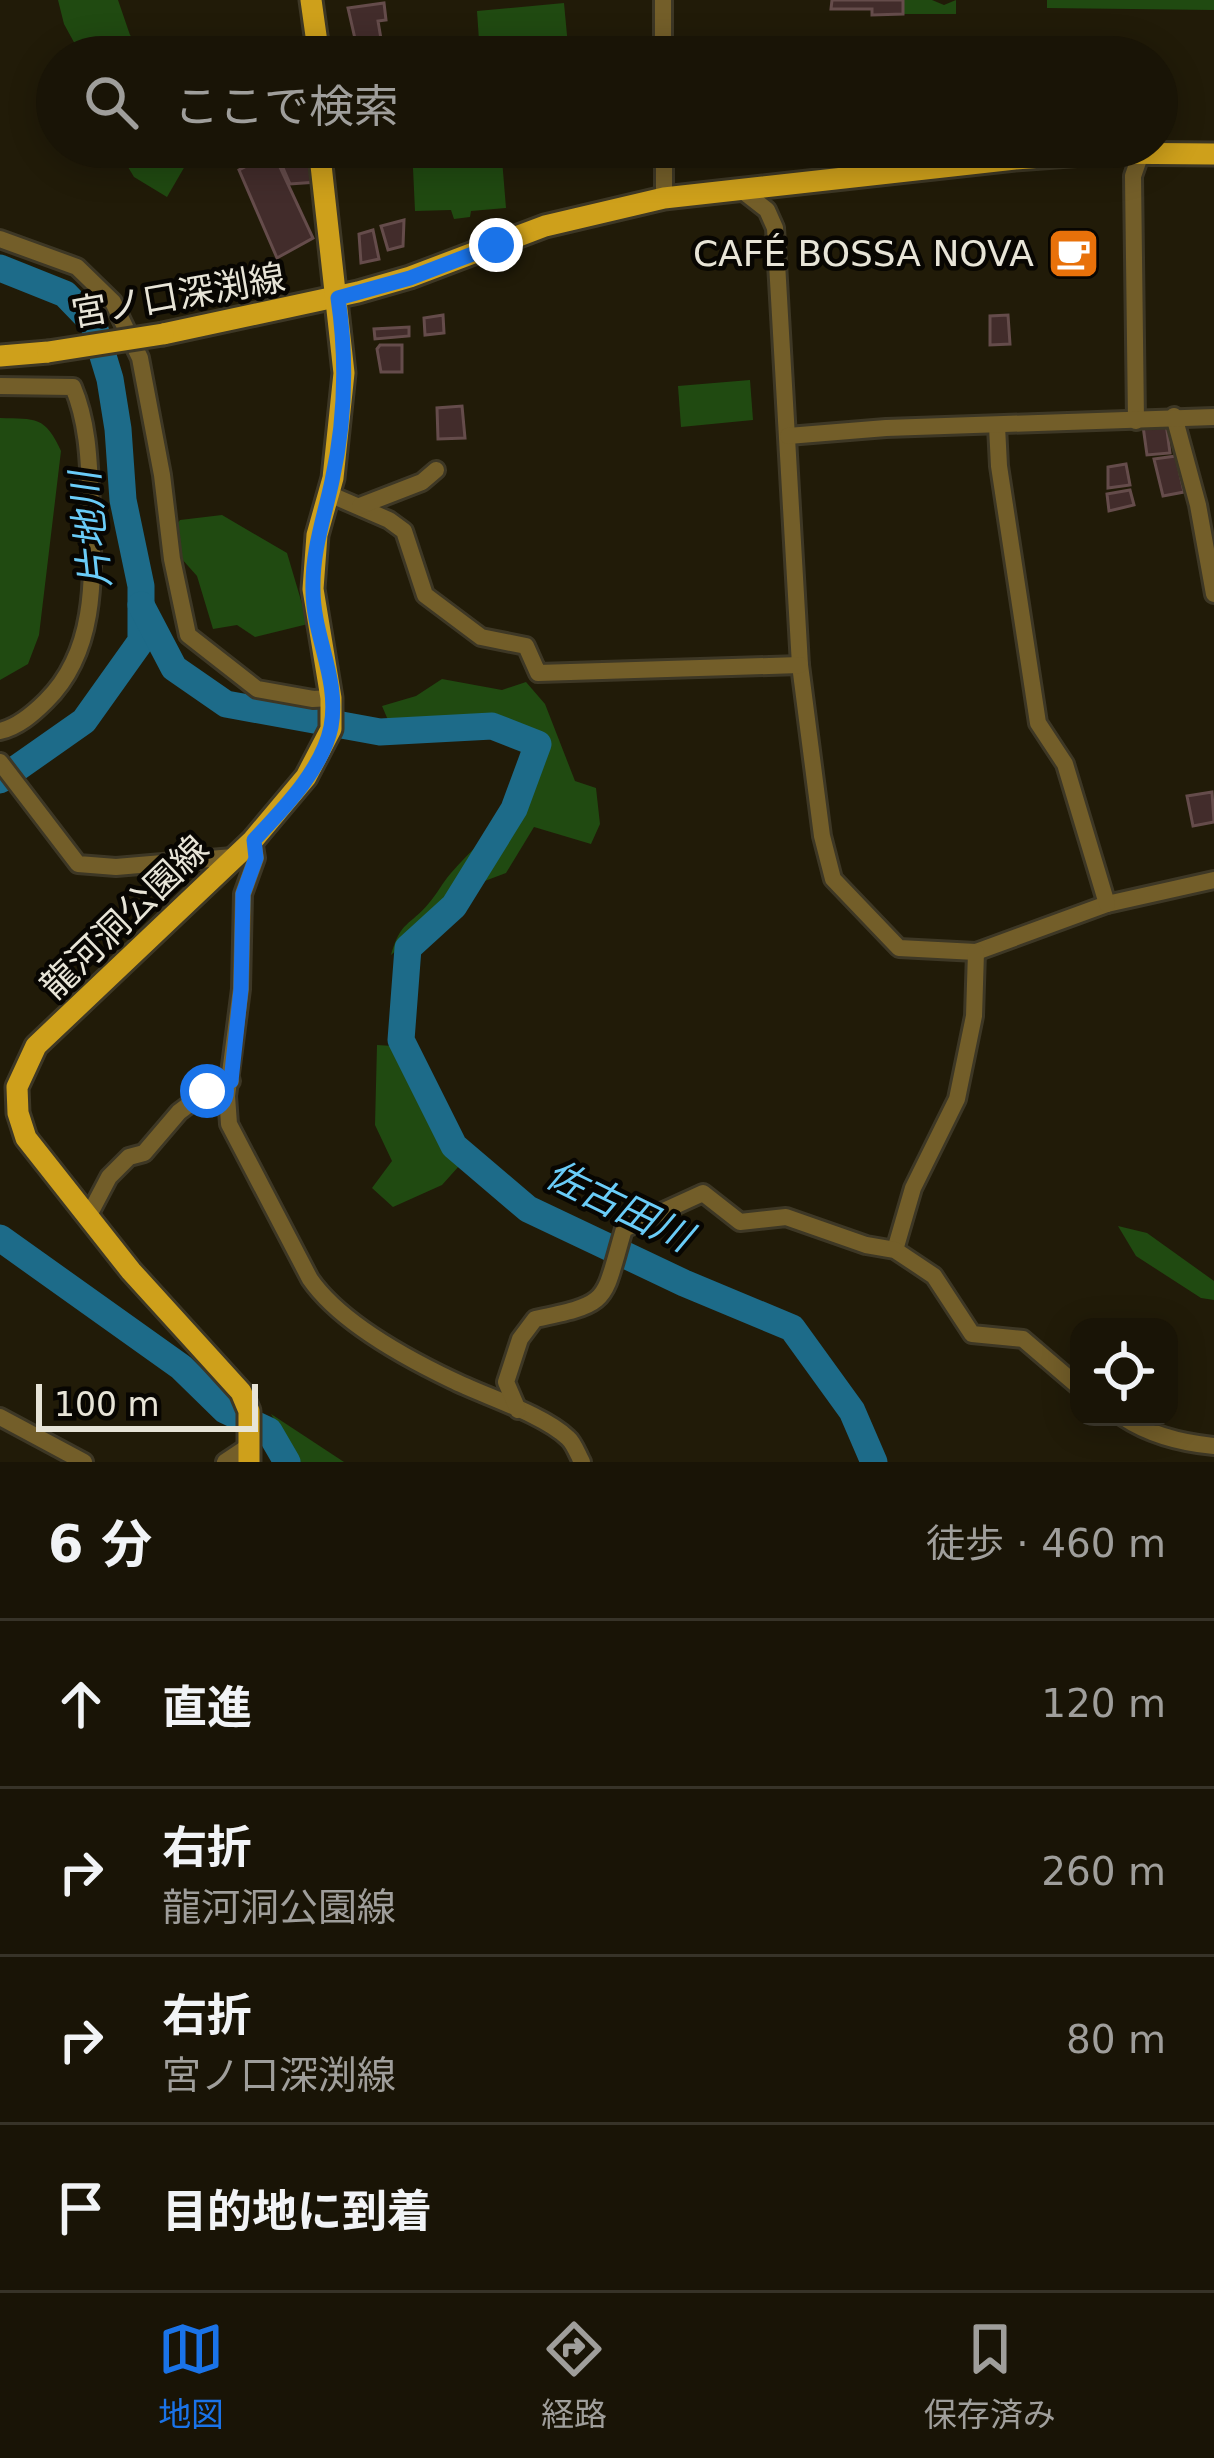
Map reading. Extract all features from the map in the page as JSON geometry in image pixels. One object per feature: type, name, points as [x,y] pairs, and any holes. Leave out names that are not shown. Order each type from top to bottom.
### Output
[{"type":"main road","points":[[310,0],[316,36]]},
{"type":"main road","name":"宮ノ口深渕線","points":[[1178,154],[1214,154]]},
{"type":"main road","name":"龍河洞公園線","points":[[249,1449],[249,1411],[233,1382],[131,1271],[26,1138],[16,1099],[23,1069],[36,1046],[254,840],[306,777],[325,745],[332,704],[313,589],[317,535],[344,403],[338,298],[322,168]]},
{"type":"main road","name":"宮ノ口深渕線","points":[[0,356],[163,334],[338,298],[410,278],[545,226],[664,198],[871,168]]},
{"type":"street","points":[[663,0],[664,36]]},
{"type":"street","points":[[664,168],[664,198]]},
{"type":"street","points":[[1135,168],[1136,421]]},
{"type":"street","points":[[740,189],[767,210],[775,228],[800,665],[822,836],[833,879],[899,948],[976,952],[1107,904],[1214,880]]},
{"type":"street","points":[[0,239],[77,267],[113,302],[140,358],[188,635],[257,689],[332,704]]},
{"type":"street","points":[[0,386],[73,387],[82,409],[89,457],[93,575],[85,628],[61,687],[32,715],[0,731]]},
{"type":"street","points":[[1174,416],[1198,505],[1214,594]]},
{"type":"street","points":[[788,436],[886,428],[1214,417]]},
{"type":"street","points":[[997,426],[1038,722],[1065,764],[1107,904]]},
{"type":"street","points":[[360,506],[422,482],[436,470]]},
{"type":"street","points":[[329,494],[404,531],[425,595],[481,637],[526,646],[538,673],[800,665]]},
{"type":"street","points":[[0,762],[78,864],[233,857]]},
{"type":"street","points":[[254,840],[256,858],[243,894],[241,989],[227,1096],[229,1124],[324,1300],[448,1379],[570,1439],[582,1462]]},
{"type":"street","points":[[895,1250],[914,1188],[958,1099],[974,1016],[976,952]]},
{"type":"street","points":[[88,1217],[109,1177],[128,1157],[144,1153],[179,1112],[207,1091],[231,1081]]},
{"type":"street","points":[[518,1410],[506,1382],[520,1339],[535,1319],[590,1308],[606,1289],[624,1229],[703,1193],[740,1222],[786,1216],[866,1245],[895,1250],[934,1276],[972,1334],[1023,1339],[1070,1379]]},
{"type":"street","points":[[0,1417],[84,1462]]},
{"type":"street","points":[[1136,1426],[1186,1443],[1214,1446]]},
{"type":"street","points":[[225,1462],[249,1449]]},
{"type":"green space","points":[[58,0],[118,0],[131,36],[71,36]]},
{"type":"green space","points":[[903,0],[944,5],[956,0],[956,14],[903,14]]},
{"type":"green space","points":[[1047,0],[1214,0],[1214,10],[1047,8]]},
{"type":"green space","points":[[564,3],[567,36],[479,36],[477,11]]},
{"type":"green space","points":[[129,168],[184,168],[167,197],[134,177]]},
{"type":"green space","points":[[413,168],[503,168],[506,208],[471,211],[470,217],[454,219],[451,210],[415,211]]},
{"type":"green space","points":[[750,380],[753,420],[681,427],[678,386]]},
{"type":"green space","points":[[0,418],[44,425],[61,451],[39,635],[28,664],[0,680]]},
{"type":"green space","points":[[222,515],[287,553],[308,624],[255,637],[237,625],[213,629],[197,576],[165,540],[180,520]]},
{"type":"green space","points":[[442,679],[502,690],[526,682],[545,704],[575,781],[596,788],[600,824],[591,844],[534,827],[506,873],[466,888],[391,955],[402,929],[506,814],[529,761],[529,739],[498,728],[451,722],[403,730],[388,720],[382,706],[416,696]]},
{"type":"green space","points":[[377,1045],[393,1046],[414,1069],[430,1113],[459,1166],[442,1185],[393,1207],[372,1188],[392,1161],[375,1125]]},
{"type":"green space","points":[[1118,1226],[1147,1233],[1214,1281],[1214,1300],[1201,1298],[1136,1256]]},
{"type":"green space","points":[[271,1414],[344,1462],[299,1462]]},
{"type":"building","points":[[832,0],[903,0],[903,14],[831,9]]},
{"type":"building","points":[[384,3],[386,20],[378,21],[380,36],[354,36],[348,8]]},
{"type":"building","points":[[280,168],[313,238],[277,258],[239,170]]},
{"type":"building","points":[[283,168],[316,168],[317,182],[290,184]]},
{"type":"building","points":[[404,220],[403,246],[388,250],[381,226]]},
{"type":"building","points":[[373,230],[379,259],[361,263],[359,234]]},
{"type":"building","points":[[443,315],[444,333],[425,335],[424,318]]},
{"type":"building","points":[[1008,315],[1010,344],[990,345],[990,316]]},
{"type":"building","points":[[409,327],[409,336],[375,339],[374,329]]},
{"type":"building","points":[[380,345],[402,345],[402,372],[381,372]]},
{"type":"building","points":[[462,406],[465,438],[438,439],[437,408]]},
{"type":"building","points":[[1166,423],[1170,453],[1147,455],[1143,426]]},
{"type":"building","points":[[1176,456],[1184,492],[1163,496],[1154,459]]},
{"type":"building","points":[[1126,464],[1130,485],[1108,488],[1108,467]]},
{"type":"building","points":[[1130,490],[1134,505],[1109,511],[1107,494]]},
{"type":"building","points":[[1212,792],[1214,822],[1193,826],[1187,796]]},
{"type":"waterway","name":"片地川","points":[[0,268],[65,294],[93,323],[110,379],[123,500],[141,586],[141,641],[84,721],[0,780]]},
{"type":"waterway","name":"佐古田川","points":[[141,605],[174,668],[226,704],[380,732],[492,726],[538,744],[514,809],[454,906],[408,948],[401,1040],[454,1146],[528,1209],[792,1328],[852,1411],[874,1462]]},
{"type":"waterway","name":"片地川","points":[[0,1238],[181,1367],[225,1410],[269,1431],[287,1462]]},
{"type":"place","name":"CAFÉ BOSSA NOVA","points":[[1073,253]]},
{"type":"route","points":[[207,1091],[231,1081],[241,989],[243,894],[256,858],[254,840],[306,777],[331,729],[332,698],[313,589],[317,535],[333,478],[344,403],[338,298],[410,278],[496,245]]}]
